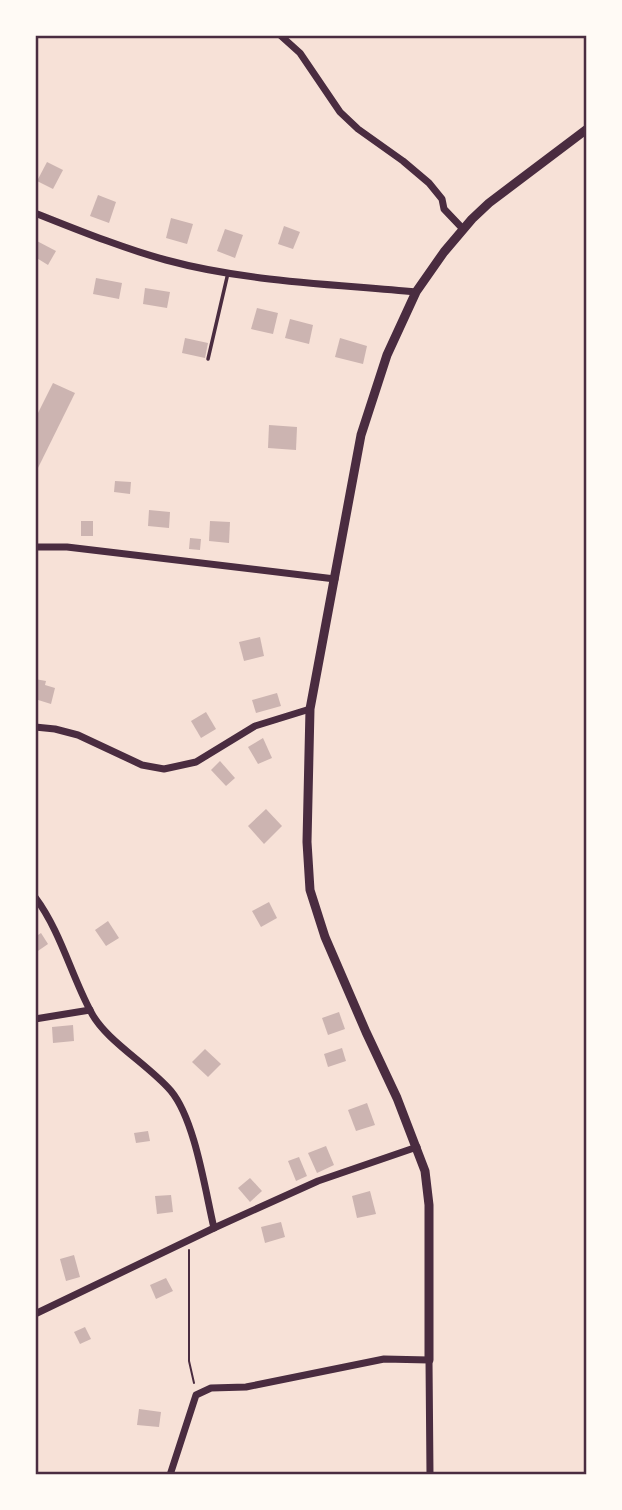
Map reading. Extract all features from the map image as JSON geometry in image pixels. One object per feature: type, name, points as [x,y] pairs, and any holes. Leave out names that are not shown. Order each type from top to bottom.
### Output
[{"type":"street","points":[[280,35],[300,52],[340,112],[429,183],[442,199],[444,208],[463,229]]},
{"type":"street","points":[[430,1475],[429,1205],[425,1171],[325,937],[310,890],[307,842],[310,709],[361,435],[387,355],[416,292],[463,229],[489,203],[587,129]]},
{"type":"street","points":[[35,213],[167,260],[248,276],[416,292]]},
{"type":"street","points":[[35,547],[67,547],[335,579]]},
{"type":"street","points":[[35,727],[78,735],[142,765],[164,769],[196,762],[255,726],[310,709]]},
{"type":"street","points":[[35,897],[50,921],[90,1010],[106,1031],[157,1077],[178,1102],[187,1120],[214,1227]]},
{"type":"street","points":[[35,1019],[90,1010]]},
{"type":"street","points":[[35,1314],[214,1227],[318,1181],[417,1147]]},
{"type":"street","points":[[170,1475],[196,1395],[211,1388],[246,1387],[384,1359],[429,1360]]},
{"type":"lane","points":[[208,359],[228,272]]},
{"type":"path","points":[[189,1241],[189,1360],[196,1395]]},
{"type":"building","points":[[47,162],[63,170],[53,189],[37,181]]},
{"type":"building","points":[[98,195],[116,202],[109,223],[90,216]]},
{"type":"building","points":[[171,218],[193,224],[187,244],[166,238]]},
{"type":"building","points":[[284,226],[300,232],[293,249],[278,244]]},
{"type":"building","points":[[225,229],[243,235],[235,258],[217,251]]},
{"type":"building","points":[[35,240],[56,251],[48,265],[35,257]]},
{"type":"building","points":[[96,278],[122,283],[119,299],[93,294]]},
{"type":"building","points":[[145,288],[170,292],[167,308],[143,304]]},
{"type":"building","points":[[257,308],[278,313],[273,334],[251,329]]},
{"type":"building","points":[[290,319],[313,325],[309,344],[285,338]]},
{"type":"building","points":[[185,338],[208,343],[205,358],[182,353]]},
{"type":"building","points":[[340,338],[367,346],[363,364],[335,357]]},
{"type":"building","points":[[53,383],[75,393],[35,474],[35,419]]},
{"type":"building","points":[[269,425],[297,427],[296,450],[268,448]]},
{"type":"building","points":[[115,481],[131,482],[130,494],[114,492]]},
{"type":"building","points":[[149,510],[170,512],[169,528],[148,526]]},
{"type":"building","points":[[81,521],[93,521],[93,536],[81,536]]},
{"type":"building","points":[[210,521],[230,522],[229,543],[209,541]]},
{"type":"building","points":[[190,538],[201,539],[200,550],[189,549]]},
{"type":"building","points":[[260,637],[264,656],[244,661],[239,642]]},
{"type":"building","points":[[35,679],[46,681],[45,685],[55,688],[51,704],[35,699]]},
{"type":"building","points":[[277,693],[281,706],[256,713],[252,700]]},
{"type":"building","points":[[206,712],[216,729],[201,738],[191,721]]},
{"type":"building","points":[[263,738],[272,758],[258,764],[248,747]]},
{"type":"building","points":[[220,761],[235,778],[226,786],[211,770]]},
{"type":"building","points":[[266,809],[282,826],[264,844],[248,826]]},
{"type":"building","points":[[269,902],[277,918],[261,927],[252,911]]},
{"type":"building","points":[[108,921],[119,938],[106,946],[95,930]]},
{"type":"building","points":[[41,933],[48,944],[35,953],[35,937]]},
{"type":"building","points":[[339,1012],[345,1029],[328,1035],[322,1018]]},
{"type":"building","points":[[73,1025],[74,1041],[53,1043],[52,1027]]},
{"type":"building","points":[[342,1048],[346,1061],[328,1067],[324,1054]]},
{"type":"building","points":[[205,1049],[221,1064],[208,1077],[192,1062]]},
{"type":"building","points":[[367,1103],[375,1125],[356,1131],[348,1110]]},
{"type":"building","points":[[148,1131],[150,1141],[136,1143],[134,1133]]},
{"type":"building","points":[[326,1146],[334,1165],[317,1173],[308,1153]]},
{"type":"building","points":[[299,1157],[307,1176],[296,1181],[288,1161]]},
{"type":"building","points":[[250,1178],[262,1191],[250,1202],[238,1188]]},
{"type":"building","points":[[370,1191],[376,1214],[357,1218],[352,1196]]},
{"type":"building","points":[[171,1195],[173,1212],[157,1214],[155,1196]]},
{"type":"building","points":[[281,1222],[285,1237],[265,1243],[261,1227]]},
{"type":"building","points":[[74,1255],[80,1277],[66,1281],[60,1259]]},
{"type":"building","points":[[166,1278],[173,1291],[156,1299],[150,1285]]},
{"type":"building","points":[[85,1327],[91,1339],[80,1344],[74,1332]]},
{"type":"building","points":[[139,1409],[161,1412],[159,1427],[137,1425]]}]
